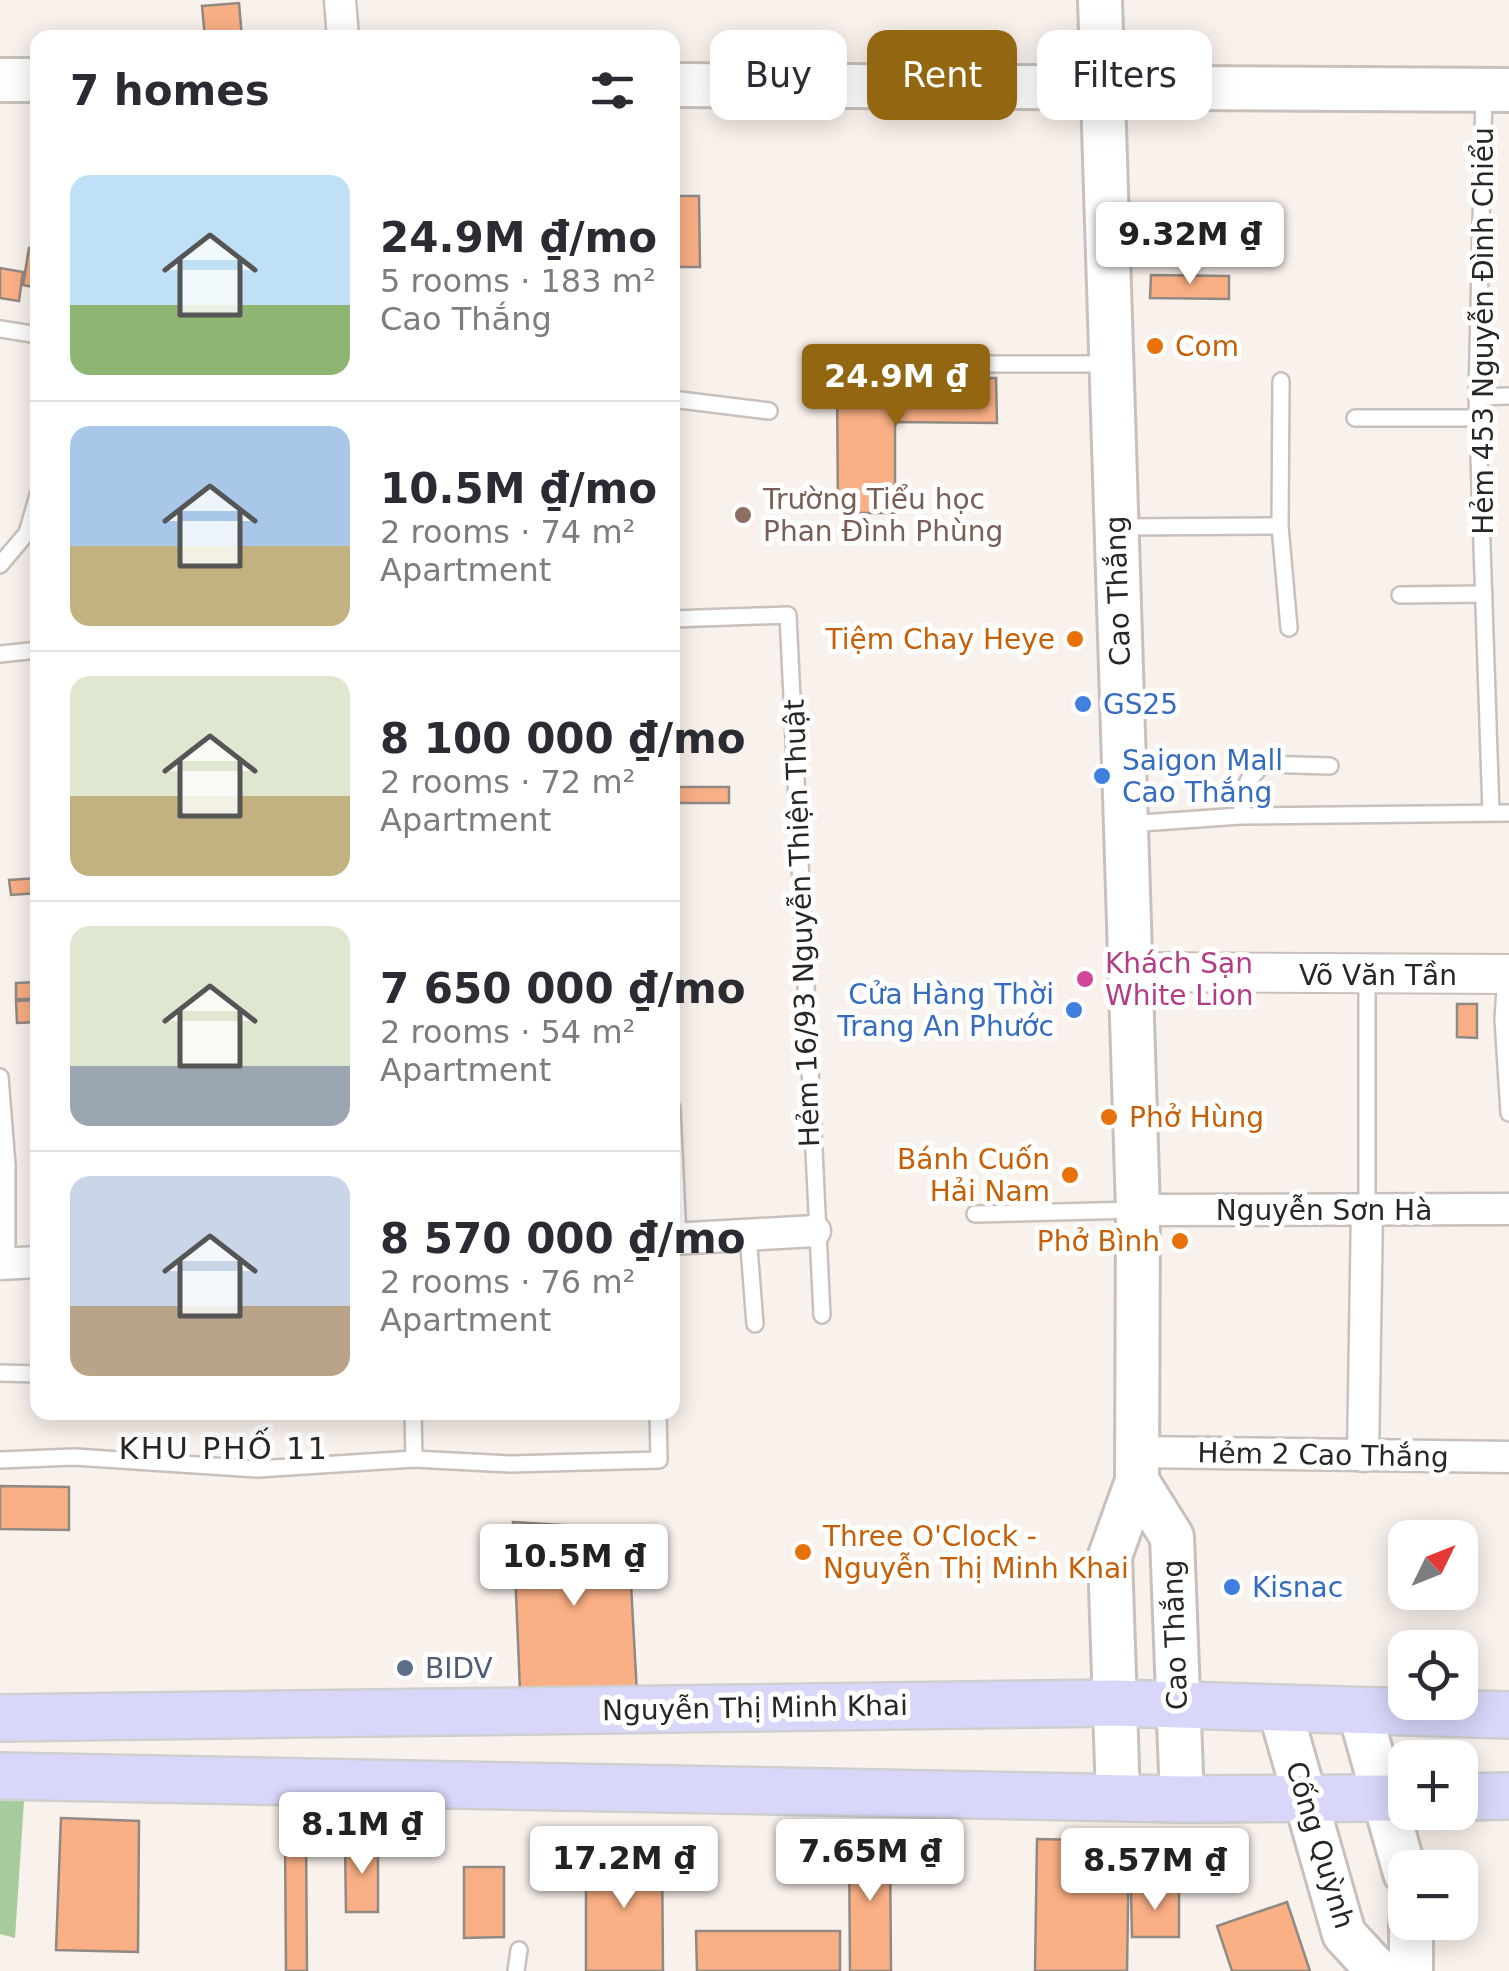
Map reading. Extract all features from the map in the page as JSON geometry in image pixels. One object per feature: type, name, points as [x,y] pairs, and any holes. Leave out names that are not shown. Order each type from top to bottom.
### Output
[{"type":"main road","name":"Cao Thắng","points":[[1100,0],[1101,30]]},
{"type":"main road","points":[[0,80],[30,80]]},
{"type":"main road","points":[[680,85],[1037,84]]},
{"type":"main road","points":[[1212,85],[1497,89]]},
{"type":"main road","name":"Cao Thắng","points":[[1105,120],[1138,1210],[1137,1467],[1110,1556],[1118,1797]]},
{"type":"main road","name":"Cao Thắng","points":[[1137,1467],[1172,1537],[1182,1799]]},
{"type":"main road","name":"Nguyễn Thị Minh Khai","points":[[0,1718],[1114,1703],[1360,1714],[1509,1715]]},
{"type":"main road","name":"Cống Quỳnh","points":[[1280,1710],[1344,1934],[1378,1971]]},
{"type":"main road","points":[[1360,1714],[1388,1783]]},
{"type":"main road","points":[[0,1776],[1182,1799],[1388,1798]]},
{"type":"main road","points":[[1478,1797],[1509,1796]]},
{"type":"main road","points":[[1411,1940],[1411,1971]]},
{"type":"street","points":[[340,0],[342,30]]},
{"type":"street","name":"Võ Văn Tần","points":[[1128,972],[1508,974]]},
{"type":"street","name":"Nguyễn Sơn Hà","points":[[1138,1210],[1509,1209]]},
{"type":"street","points":[[1363,1456],[1367,1212]]},
{"type":"street","points":[[680,1239],[815,1231]]},
{"type":"street","name":"Hẻm 2 Cao Thắng","points":[[1137,1467],[1363,1456],[1509,1457]]},
{"type":"lane","name":"Hẻm 453 Nguyễn Ðình Chiểu","points":[[1491,814],[1477,397],[1497,89]]},
{"type":"lane","points":[[0,329],[30,334]]},
{"type":"lane","points":[[892,364],[1112,364]]},
{"type":"lane","points":[[1281,381],[1280,526],[1288,628]]},
{"type":"lane","points":[[1477,397],[1509,396]]},
{"type":"lane","points":[[680,400],[769,411]]},
{"type":"lane","points":[[1355,418],[1477,418]]},
{"type":"lane","points":[[0,565],[27,533],[30,523]]},
{"type":"lane","points":[[1116,526],[1280,526]]},
{"type":"lane","points":[[1400,595],[1484,594]]},
{"type":"lane","name":"Hẻm 16/93 Nguyễn Thiện Thuật","points":[[680,619],[788,616],[822,1315]]},
{"type":"lane","points":[[0,654],[30,651]]},
{"type":"lane","points":[[1490,712],[1509,713]]},
{"type":"lane","points":[[1240,816],[1248,781],[1262,764],[1330,766]]},
{"type":"lane","points":[[1124,824],[1240,816],[1509,813]]},
{"type":"lane","points":[[1508,974],[1503,1019],[1509,1113]]},
{"type":"lane","points":[[1366,976],[1367,1212]]},
{"type":"lane","points":[[0,1077],[15,1263]]},
{"type":"lane","points":[[975,1214],[1138,1210]]},
{"type":"lane","points":[[748,1235],[755,1324]]},
{"type":"lane","points":[[0,1374],[30,1374]]},
{"type":"lane","points":[[413,1420],[414,1459]]},
{"type":"lane","points":[[0,1460],[74,1457],[258,1469],[414,1459],[510,1464],[659,1460],[658,1420]]},
{"type":"lane","points":[[516,1971],[519,1950]]},
{"type":"green space","points":[[0,1786],[25,1786],[15,1938],[0,1934]]},
{"type":"building","points":[[239,3],[241,30],[204,30],[202,6]]},
{"type":"building","points":[[680,196],[699,196],[700,267],[680,267]]},
{"type":"building","points":[[29,248],[30,286],[23,285]]},
{"type":"building","points":[[0,268],[23,272],[19,301],[0,298]]},
{"type":"building","points":[[1151,275],[1229,276],[1229,299],[1150,298]]},
{"type":"building","points":[[837,378],[996,378],[997,423],[895,422],[895,513],[838,513]]},
{"type":"building","points":[[680,787],[729,787],[729,803],[680,803]]},
{"type":"building","points":[[30,879],[30,894],[11,895],[9,880]]},
{"type":"building","points":[[30,982],[30,999],[16,999],[16,983]]},
{"type":"building","points":[[30,1000],[30,1022],[17,1023],[16,1001]]},
{"type":"building","points":[[1457,1004],[1477,1004],[1477,1038],[1457,1037]]},
{"type":"building","points":[[0,1486],[69,1487],[69,1530],[0,1529]]},
{"type":"building","points":[[513,1522],[628,1529],[637,1694],[520,1690]]},
{"type":"building","points":[[61,1818],[139,1821],[138,1952],[56,1950]]},
{"type":"building","points":[[285,1833],[306,1833],[307,1971],[286,1971]]},
{"type":"building","points":[[849,1837],[890,1837],[891,1971],[850,1971]]},
{"type":"building","points":[[1037,1839],[1129,1841],[1127,1971],[1035,1971]]},
{"type":"building","points":[[345,1842],[378,1842],[378,1912],[346,1912]]},
{"type":"building","points":[[586,1850],[662,1850],[663,1971],[586,1971]]},
{"type":"building","points":[[464,1867],[504,1867],[504,1937],[464,1938]]},
{"type":"building","points":[[1131,1890],[1179,1890],[1179,1937],[1132,1937]]},
{"type":"building","points":[[1287,1902],[1310,1971],[1232,1971],[1217,1926]]},
{"type":"building","points":[[696,1931],[840,1931],[840,1971],[697,1971]]},
{"type":"place","name":"Com","points":[[1155,346]]},
{"type":"place","name":"Trường Tiểu học Phan Đình Phùng","points":[[743,515]]},
{"type":"place","name":"Tiệm Chay Heye","points":[[1075,639]]},
{"type":"place","name":"GS25","points":[[1083,704]]},
{"type":"place","name":"Saigon Mall Cao Thắng","points":[[1102,776]]},
{"type":"place","name":"Khách Sạn White Lion","points":[[1085,979]]},
{"type":"place","name":"Cửa Hàng Thời Trang An Phước","points":[[1074,1010]]},
{"type":"place","name":"Phở Hùng","points":[[1109,1117]]},
{"type":"place","name":"Bánh Cuốn Hải Nam","points":[[1070,1175]]},
{"type":"place","name":"Phở Bình","points":[[1180,1241]]},
{"type":"place","name":"Three O'Clock - Nguyễn Thị Minh Khai","points":[[803,1552]]},
{"type":"place","name":"Kisnac","points":[[1232,1587]]},
{"type":"place","name":"BIDV","points":[[405,1668]]},
{"type":"district","name":"KHU PHỐ 11","points":[[224,1448]]}]
